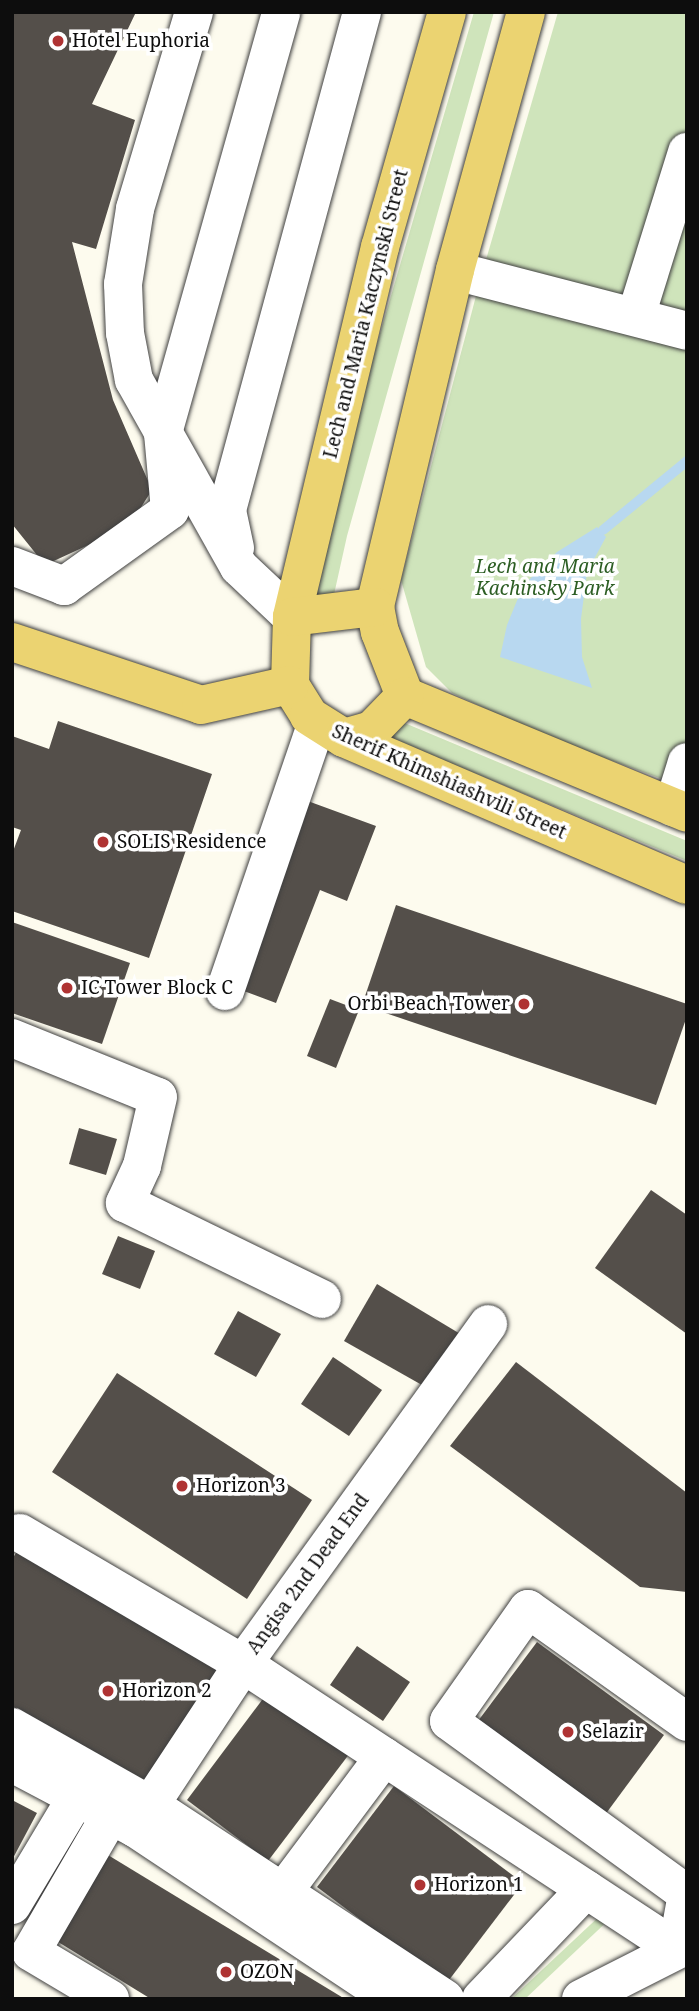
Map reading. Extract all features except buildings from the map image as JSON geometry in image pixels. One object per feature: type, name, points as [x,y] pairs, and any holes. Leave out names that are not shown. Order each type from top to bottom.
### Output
[{"type":"main road","name":"Lech and Maria Kaczynski Street","points":[[292,617],[380,247],[447,12]]},
{"type":"main road","points":[[526,12],[455,270],[375,607],[405,696],[680,810]]},
{"type":"main road","points":[[12,642],[201,705],[290,685],[292,617],[375,607]]},
{"type":"main road","name":"Sherif Khimshiashvili Street","points":[[290,685],[296,701],[331,731],[687,885]]},
{"type":"main road","points":[[331,731],[372,730],[405,696]]},
{"type":"street","points":[[194,12],[135,209],[123,284],[125,333],[134,380],[239,567],[292,617]]},
{"type":"street","points":[[12,566],[64,586],[170,510],[163,433],[281,12]]},
{"type":"street","points":[[239,567],[227,510],[362,12]]},
{"type":"street","points":[[636,316],[687,152]]},
{"type":"street","points":[[475,276],[687,331]]},
{"type":"street","points":[[225,991],[331,731]]},
{"type":"street","points":[[680,810],[687,762]]},
{"type":"street","points":[[12,1038],[158,1097],[142,1166],[125,1203],[322,1299]]},
{"type":"street","name":"Angisa 2nd Dead End","points":[[110,1999],[31,1952],[132,1817],[488,1324]]},
{"type":"street","points":[[20,1533],[243,1664],[586,1889],[682,1947]]},
{"type":"street","points":[[682,1947],[687,1894],[449,1721],[528,1609],[687,1722]]},
{"type":"street","points":[[12,1727],[132,1817],[392,1999]]},
{"type":"street","points":[[283,1892],[384,1757]]},
{"type":"street","points":[[12,1763],[76,1798],[132,1817],[283,1892],[445,1999]]},
{"type":"street","points":[[12,1905],[76,1798]]},
{"type":"street","points":[[481,1999],[586,1889]]},
{"type":"street","points":[[598,1995],[682,1947]]},
{"type":"green space","points":[[474,12],[494,12],[347,536],[331,608],[318,602],[312,566]]},
{"type":"green space","name":"Lech and Maria Kachinsky Park","points":[[558,12],[687,12],[687,788],[550,738],[452,693],[426,667],[401,580],[481,277]]},
{"type":"green space","points":[[395,719],[687,841],[687,861],[387,737]]},
{"type":"green space","points":[[606,1910],[614,1915],[525,1999],[511,1999]]},
{"type":"water","points":[[597,527],[606,537],[587,572],[581,619],[582,657],[592,688],[500,657],[507,625],[523,586],[557,552]]},
{"type":"waterway","points":[[603,530],[687,461]]},
{"type":"place","name":"Hotel Euphoria","points":[[58,41]]},
{"type":"place","name":"SOLIS Residence","points":[[103,842]]},
{"type":"place","name":"IC Tower Block C","points":[[67,988]]},
{"type":"place","name":"Orbi Beach Tower","points":[[524,1004]]},
{"type":"place","name":"Horizon 3","points":[[182,1486]]},
{"type":"place","name":"Horizon 2","points":[[108,1691]]},
{"type":"place","name":"Selazir","points":[[568,1732]]},
{"type":"place","name":"Horizon 1","points":[[420,1885]]},
{"type":"place","name":"OZON","points":[[226,1972]]}]
